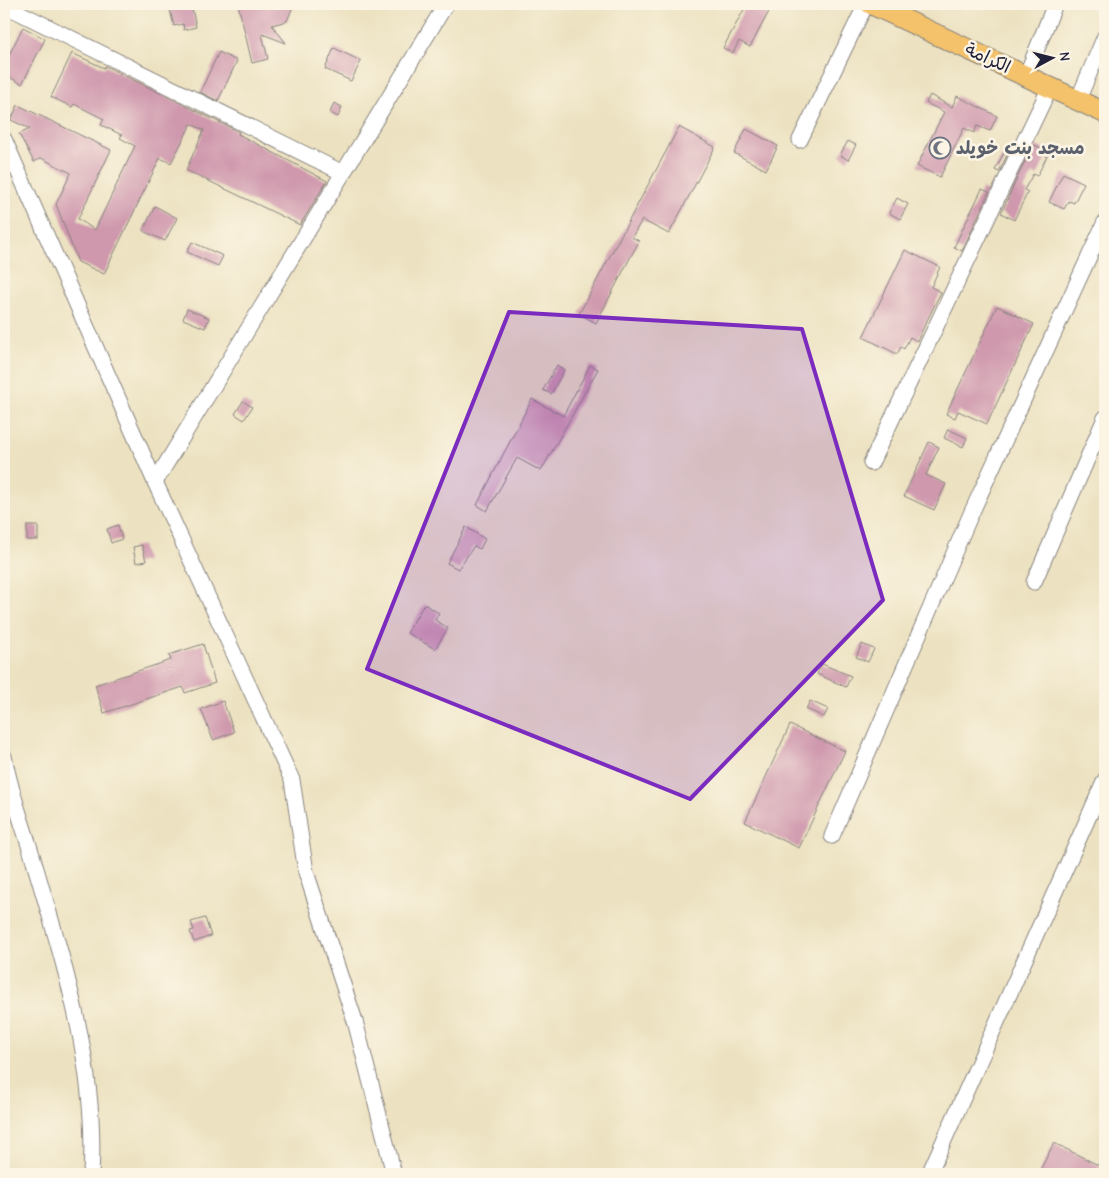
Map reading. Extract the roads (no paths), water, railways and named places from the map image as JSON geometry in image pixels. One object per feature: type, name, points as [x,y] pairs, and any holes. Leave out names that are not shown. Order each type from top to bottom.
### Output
[{"type":"main road","name":"الكرامة","points":[[871,4],[1105,112]]},
{"type":"street","points":[[155,482],[446,4]]},
{"type":"street","points":[[800,140],[866,4]]},
{"type":"street","points":[[1026,76],[1055,4]]},
{"type":"street","points":[[4,5],[343,173]]},
{"type":"street","points":[[1078,100],[1105,36]]},
{"type":"street","points":[[872,463],[1050,87]]},
{"type":"street","points":[[4,139],[155,482],[292,780],[306,872],[354,1021],[394,1174]]},
{"type":"street","points":[[832,836],[970,516],[1105,222]]},
{"type":"street","points":[[1034,582],[1105,418]]},
{"type":"street","points":[[4,756],[60,950],[83,1043],[92,1152],[91,1174]]},
{"type":"street","points":[[929,1174],[1105,780]]},
{"type":"place","name":"مسجد بنت خويلد","points":[[940,148]]}]
